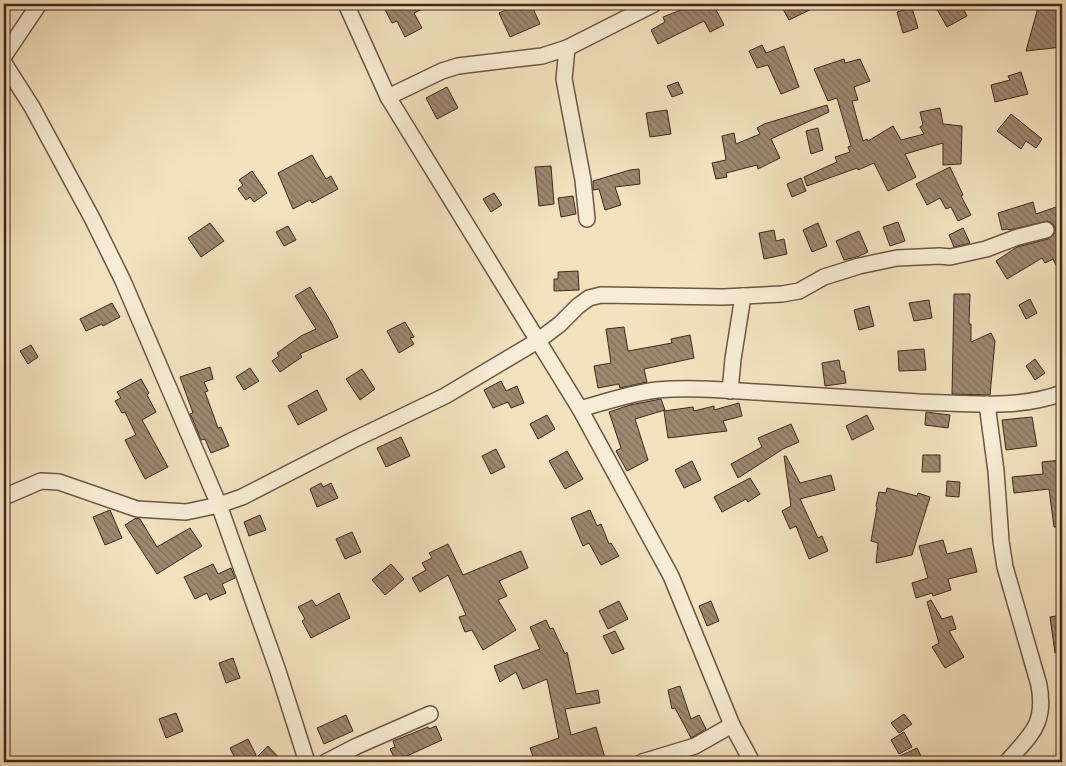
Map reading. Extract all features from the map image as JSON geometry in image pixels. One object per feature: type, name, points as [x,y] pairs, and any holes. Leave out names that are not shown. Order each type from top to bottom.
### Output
[{"type":"street","points":[[4,56],[39,4]]},
{"type":"street","points":[[346,4],[388,96],[580,409],[671,576],[732,725],[752,762]]},
{"type":"street","points":[[388,96],[458,66],[542,56],[567,48],[654,4]]},
{"type":"street","points":[[567,48],[564,79],[587,219]]},
{"type":"street","points":[[4,63],[41,125],[124,281],[219,505],[278,671],[307,762]]},
{"type":"street","points":[[4,497],[41,481],[59,482],[137,509],[186,512],[219,505],[242,497],[446,396],[539,340],[589,298],[602,295],[743,296],[782,294],[799,290],[832,274],[859,266],[897,258],[950,257],[986,248],[1018,236],[1046,230]]},
{"type":"street","points":[[730,391],[743,296]]},
{"type":"street","points":[[580,409],[658,390],[730,391],[854,399],[987,404],[1020,403],[1052,397],[1062,393]]},
{"type":"street","points":[[987,404],[996,471],[1005,566],[1039,685],[1042,702],[1041,715],[1035,728],[1007,762]]},
{"type":"street","points":[[326,762],[357,746],[430,714]]},
{"type":"street","points":[[642,762],[695,746],[732,725]]},
{"type":"building","points":[[391,4],[433,4],[414,13],[422,28],[405,37],[397,21],[392,23],[384,8]]},
{"type":"building","points":[[520,4],[531,4],[540,24],[510,37],[499,13]]},
{"type":"building","points":[[684,4],[713,4],[724,25],[710,32],[704,21],[658,44],[651,30],[665,22],[663,17],[686,8]]},
{"type":"building","points":[[794,4],[822,4],[789,20],[783,9]]},
{"type":"building","points":[[934,4],[961,4],[967,16],[947,27]]},
{"type":"building","points":[[1039,4],[1062,4],[1062,47],[1026,51]]},
{"type":"building","points":[[912,8],[918,28],[903,33],[897,12]]},
{"type":"building","points":[[762,45],[766,53],[784,46],[799,87],[781,94],[768,65],[757,68],[749,51]]},
{"type":"building","points":[[844,59],[845,63],[860,59],[870,81],[854,87],[858,100],[852,101],[863,141],[867,139],[868,141],[893,126],[901,140],[924,134],[920,127],[923,125],[920,112],[940,108],[943,124],[962,126],[961,164],[943,165],[943,143],[905,154],[916,177],[888,191],[874,163],[807,186],[804,177],[837,162],[835,157],[850,152],[848,147],[851,146],[837,98],[828,101],[814,69]]},
{"type":"building","points":[[1021,72],[1028,94],[995,102],[991,85],[1010,80],[1008,76]]},
{"type":"building","points":[[678,82],[683,93],[672,97],[667,86]]},
{"type":"building","points":[[447,87],[458,108],[437,119],[426,98]]},
{"type":"building","points":[[827,105],[829,112],[771,139],[780,158],[758,169],[757,165],[726,173],[727,177],[716,179],[712,163],[726,160],[722,136],[734,133],[736,144],[760,134],[757,128],[764,124]]},
{"type":"building","points":[[667,110],[671,134],[650,137],[646,113]]},
{"type":"building","points":[[1011,114],[1042,139],[1036,148],[1026,141],[1021,149],[997,131]]},
{"type":"building","points":[[818,128],[823,150],[811,154],[806,131]]},
{"type":"building","points":[[312,155],[326,179],[331,176],[338,189],[312,203],[310,200],[293,209],[278,173]]},
{"type":"building","points":[[551,166],[554,204],[539,206],[535,167]]},
{"type":"building","points":[[950,167],[963,195],[961,196],[971,215],[958,221],[951,207],[946,209],[940,198],[927,205],[916,184]]},
{"type":"building","points":[[639,169],[640,184],[615,187],[621,205],[605,210],[599,189],[593,190],[593,181]]},
{"type":"building","points":[[252,171],[267,193],[254,202],[250,197],[246,200],[238,189],[243,185],[239,180]]},
{"type":"building","points":[[801,178],[806,191],[792,197],[787,184]]},
{"type":"building","points":[[494,193],[502,205],[491,212],[483,199]]},
{"type":"building","points":[[573,196],[576,214],[561,217],[558,198]]},
{"type":"building","points":[[1033,202],[1036,214],[1062,205],[1062,277],[1053,259],[1045,263],[1042,258],[1007,279],[996,261],[1017,247],[1048,239],[1055,233],[1055,227],[1048,221],[1002,230],[998,213]]},
{"type":"building","points":[[898,222],[905,241],[890,246],[883,227]]},
{"type":"building","points":[[210,223],[224,241],[201,257],[188,238]]},
{"type":"building","points":[[818,223],[827,246],[812,252],[803,230]]},
{"type":"building","points":[[288,226],[296,240],[284,246],[276,232]]},
{"type":"building","points":[[963,228],[970,243],[954,247],[949,235]]},
{"type":"building","points":[[774,230],[776,241],[784,239],[787,254],[764,259],[759,233]]},
{"type":"building","points":[[859,231],[868,252],[844,260],[836,241]]},
{"type":"building","points":[[578,271],[579,290],[554,291],[554,279],[558,279],[558,272]]},
{"type":"building","points":[[310,287],[338,337],[300,354],[302,357],[280,372],[272,361],[279,356],[277,353],[301,336],[316,329],[295,296]]},
{"type":"building","points":[[954,294],[970,294],[969,324],[971,324],[971,342],[991,333],[995,341],[990,395],[952,394]]},
{"type":"building","points":[[1030,299],[1037,313],[1026,319],[1019,305]]},
{"type":"building","points":[[929,300],[932,318],[914,321],[909,303]]},
{"type":"building","points":[[112,303],[120,317],[103,326],[102,324],[86,331],[80,319]]},
{"type":"building","points":[[869,306],[874,326],[859,330],[854,310]]},
{"type":"building","points":[[405,322],[414,337],[410,338],[414,344],[399,353],[387,331]]},
{"type":"building","points":[[624,327],[628,351],[672,343],[671,339],[690,335],[694,358],[644,369],[647,382],[620,388],[619,384],[598,388],[594,366],[611,363],[606,329]]},
{"type":"building","points":[[31,345],[38,357],[28,364],[20,351]]},
{"type":"building","points":[[924,349],[926,370],[899,371],[898,351]]},
{"type":"building","points":[[1035,359],[1045,373],[1035,380],[1026,366]]},
{"type":"building","points":[[839,360],[841,371],[844,371],[846,383],[825,386],[822,363]]},
{"type":"building","points":[[210,367],[213,379],[204,382],[208,391],[205,392],[218,428],[221,427],[229,446],[211,453],[205,439],[201,440],[190,414],[193,413],[180,377]]},
{"type":"building","points":[[250,368],[259,381],[244,390],[236,377]]},
{"type":"building","points":[[362,369],[375,389],[360,400],[346,379]]},
{"type":"building","points":[[141,379],[156,412],[142,420],[168,467],[145,479],[125,440],[136,435],[125,412],[122,413],[115,401],[121,398],[117,392]]},
{"type":"building","points":[[501,381],[506,391],[517,386],[524,403],[511,408],[508,402],[493,408],[484,390]]},
{"type":"building","points":[[317,390],[327,410],[298,425],[288,406]]},
{"type":"building","points":[[661,399],[665,410],[635,419],[648,460],[627,471],[616,451],[621,448],[609,412],[630,405]]},
{"type":"building","points":[[739,403],[742,416],[723,421],[727,431],[668,438],[664,411],[693,407],[694,411],[714,406],[714,410]]},
{"type":"building","points":[[926,412],[950,415],[948,428],[925,425]]},
{"type":"building","points":[[547,415],[555,429],[538,439],[530,424]]},
{"type":"building","points":[[867,415],[874,429],[852,440],[846,426]]},
{"type":"building","points":[[1032,417],[1037,446],[1006,450],[1002,420]]},
{"type":"building","points":[[791,424],[799,442],[783,449],[738,478],[731,464],[762,447],[758,438]]},
{"type":"building","points":[[401,437],[410,456],[386,467],[377,448]]},
{"type":"building","points":[[496,449],[505,467],[491,474],[482,456]]},
{"type":"building","points":[[567,451],[583,479],[565,489],[549,461]]},
{"type":"building","points":[[923,455],[940,455],[940,472],[922,472]]},
{"type":"building","points":[[784,456],[786,456],[800,483],[831,475],[835,490],[800,499],[818,538],[822,536],[828,551],[809,559],[796,526],[790,529],[782,511],[791,506]]},
{"type":"building","points":[[1062,460],[1062,526],[1054,527],[1049,489],[1014,493],[1012,477],[1043,474],[1042,462]]},
{"type":"building","points":[[692,461],[701,480],[684,488],[675,470]]},
{"type":"building","points":[[750,478],[760,494],[748,502],[746,499],[722,512],[714,497]]},
{"type":"building","points":[[947,481],[960,482],[959,497],[946,496]]},
{"type":"building","points":[[321,483],[323,487],[331,483],[338,498],[317,507],[310,489]]},
{"type":"building","points":[[887,488],[917,496],[918,493],[930,497],[912,555],[876,563],[878,543],[871,541],[876,506],[879,492],[886,493]]},
{"type":"building","points":[[110,510],[122,538],[105,545],[93,517]]},
{"type":"building","points":[[590,510],[597,526],[601,524],[609,544],[611,543],[619,556],[601,565],[589,543],[583,546],[571,518]]},
{"type":"building","points":[[260,515],[266,530],[249,536],[244,522]]},
{"type":"building","points":[[136,518],[140,519],[157,547],[190,528],[202,546],[157,574],[125,525]]},
{"type":"building","points":[[352,532],[361,552],[345,559],[336,539]]},
{"type":"building","points":[[943,540],[947,554],[971,548],[977,572],[948,579],[951,590],[933,596],[932,593],[916,598],[912,583],[928,578],[919,546]]},
{"type":"building","points":[[448,544],[463,575],[521,551],[528,568],[499,581],[507,596],[498,600],[516,630],[483,650],[472,630],[465,632],[459,617],[466,615],[448,575],[420,592],[412,578],[426,570],[422,563],[432,558],[429,553]]},
{"type":"building","points":[[213,564],[218,574],[231,568],[235,578],[222,584],[226,593],[210,600],[207,593],[195,599],[184,577]]},
{"type":"building","points":[[391,564],[404,579],[385,595],[372,580]]},
{"type":"building","points":[[339,593],[350,618],[311,638],[302,621],[305,619],[298,607],[312,600],[316,606]]},
{"type":"building","points":[[931,600],[942,619],[952,616],[956,629],[949,631],[964,657],[945,668],[932,647],[939,643],[927,602]]},
{"type":"building","points":[[619,601],[628,619],[608,629],[599,611]]},
{"type":"building","points":[[711,601],[719,621],[707,626],[699,606]]},
{"type":"building","points":[[1062,615],[1062,652],[1055,653],[1050,617]]},
{"type":"building","points":[[546,620],[550,629],[553,628],[565,654],[567,652],[576,694],[598,690],[600,703],[565,709],[571,735],[596,727],[605,758],[591,762],[578,762],[577,758],[563,762],[535,762],[530,748],[559,738],[547,679],[523,689],[516,672],[500,682],[494,666],[540,649],[530,627]]},
{"type":"building","points":[[615,631],[624,649],[612,654],[603,636]]},
{"type":"building","points":[[233,658],[240,678],[226,683],[219,663]]},
{"type":"building","points":[[680,686],[691,719],[699,715],[706,729],[691,738],[675,708],[672,709],[668,690]]},
{"type":"building","points":[[176,713],[183,731],[166,738],[159,719]]},
{"type":"building","points":[[904,714],[912,724],[899,733],[891,723]]},
{"type":"building","points":[[346,715],[353,731],[324,744],[317,728]]},
{"type":"building","points":[[436,726],[442,740],[396,761],[390,749],[395,747],[393,741],[428,727],[429,729]]},
{"type":"building","points":[[904,732],[912,747],[899,754],[891,740]]},
{"type":"building","points":[[248,739],[256,755],[237,762],[230,748]]},
{"type":"building","points":[[268,746],[283,762],[263,762],[258,756]]},
{"type":"building","points":[[917,748],[924,762],[887,762]]}]
